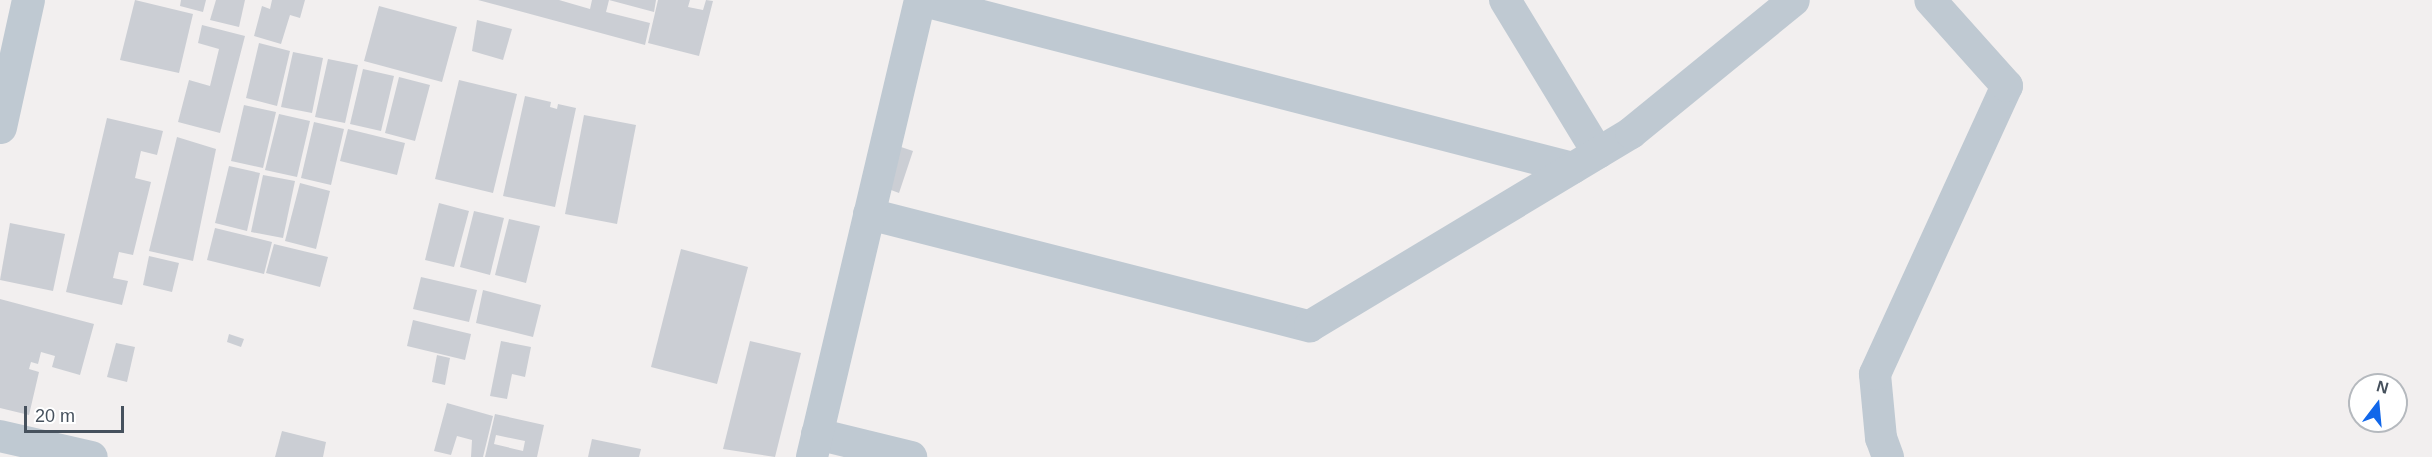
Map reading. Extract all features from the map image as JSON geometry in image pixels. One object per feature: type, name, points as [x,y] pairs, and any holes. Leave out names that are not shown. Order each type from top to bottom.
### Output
[{"type":"street","points":[[0,127],[28,0]]},
{"type":"street","points":[[911,457],[814,446],[920,0],[1586,160]]},
{"type":"street","points":[[1505,0],[1586,160]]},
{"type":"street","points":[[869,214],[1310,326],[1631,133],[1794,0]]},
{"type":"street","points":[[1888,457],[1881,438],[1875,374],[2007,86],[1930,0]]},
{"type":"street","points":[[0,436],[92,457]]},
{"type":"building","points":[[135,0],[193,14],[179,73],[120,60]]},
{"type":"building","points":[[181,0],[206,0],[203,12],[180,6]]},
{"type":"building","points":[[216,0],[245,0],[239,27],[210,20]]},
{"type":"building","points":[[272,0],[305,0],[300,18],[290,15],[281,44],[254,36],[262,6],[270,9]]},
{"type":"building","points":[[478,0],[559,0],[590,9],[592,0],[609,0],[606,12],[650,23],[645,45]]},
{"type":"building","points":[[609,0],[656,0],[654,12]]},
{"type":"building","points":[[658,0],[690,0],[688,7],[703,10],[706,0],[713,1],[699,56],[648,43]]},
{"type":"building","points":[[379,6],[457,27],[442,82],[364,61]]},
{"type":"building","points":[[477,20],[512,29],[503,60],[472,51]]},
{"type":"building","points":[[202,25],[245,36],[220,133],[178,122],[189,80],[210,86],[219,49],[198,43]]},
{"type":"building","points":[[259,43],[290,51],[277,106],[246,98]]},
{"type":"building","points":[[293,52],[323,58],[312,113],[281,107]]},
{"type":"building","points":[[328,59],[358,65],[345,123],[315,117]]},
{"type":"building","points":[[363,69],[394,76],[381,131],[350,124]]},
{"type":"building","points":[[399,77],[430,85],[415,141],[385,133]]},
{"type":"building","points":[[459,80],[517,94],[493,193],[435,179]]},
{"type":"building","points":[[525,96],[551,102],[550,107],[557,109],[558,104],[576,108],[555,207],[503,196]]},
{"type":"building","points":[[244,105],[276,112],[263,168],[231,161]]},
{"type":"building","points":[[279,114],[310,121],[297,177],[265,170]]},
{"type":"building","points":[[584,115],[636,125],[617,224],[565,214]]},
{"type":"building","points":[[107,118],[163,131],[157,155],[141,151],[135,178],[151,182],[133,255],[119,252],[113,278],[128,281],[122,305],[66,292]]},
{"type":"building","points":[[314,122],[344,129],[331,185],[301,178]]},
{"type":"building","points":[[348,129],[405,143],[397,175],[340,161]]},
{"type":"building","points":[[177,137],[216,149],[193,261],[149,251]]},
{"type":"building","points":[[898,146],[913,151],[899,193],[883,187]]},
{"type":"building","points":[[229,166],[260,173],[247,231],[215,223]]},
{"type":"building","points":[[263,175],[295,181],[283,238],[251,232]]},
{"type":"building","points":[[300,183],[330,191],[316,249],[285,241]]},
{"type":"building","points":[[439,203],[469,211],[454,267],[425,260]]},
{"type":"building","points":[[474,211],[504,218],[490,275],[460,267]]},
{"type":"building","points":[[509,219],[540,226],[526,283],[495,275]]},
{"type":"building","points":[[10,223],[65,234],[53,291],[0,280]]},
{"type":"building","points":[[215,228],[272,242],[264,274],[207,260]]},
{"type":"building","points":[[274,244],[328,257],[320,287],[266,273]]},
{"type":"building","points":[[681,249],[748,267],[717,384],[651,367]]},
{"type":"building","points":[[149,256],[179,263],[172,292],[143,285]]},
{"type":"building","points":[[421,277],[477,290],[469,322],[413,309]]},
{"type":"building","points":[[483,290],[541,305],[533,337],[476,323]]},
{"type":"building","points":[[0,299],[94,324],[80,375],[52,367],[55,356],[41,352],[38,364],[31,362],[29,369],[39,372],[29,415],[0,408]]},
{"type":"building","points":[[413,320],[471,334],[465,360],[407,346]]},
{"type":"building","points":[[229,334],[244,339],[241,347],[227,342]]},
{"type":"building","points":[[501,341],[531,347],[525,377],[512,374],[507,399],[490,396]]},
{"type":"building","points":[[750,341],[801,353],[775,457],[723,449]]},
{"type":"building","points":[[116,343],[135,347],[127,382],[107,377]]},
{"type":"building","points":[[437,355],[450,358],[445,385],[432,382]]},
{"type":"building","points":[[447,403],[493,416],[483,457],[471,457],[472,440],[457,436],[451,455],[434,451]]},
{"type":"building","points":[[495,414],[544,425],[537,457],[485,457]],"holes":[[[496,435],[525,441],[523,451],[494,444]]]},
{"type":"building","points":[[282,431],[326,442],[323,457],[275,457]]},
{"type":"building","points":[[592,439],[641,449],[639,457],[588,457]]}]
